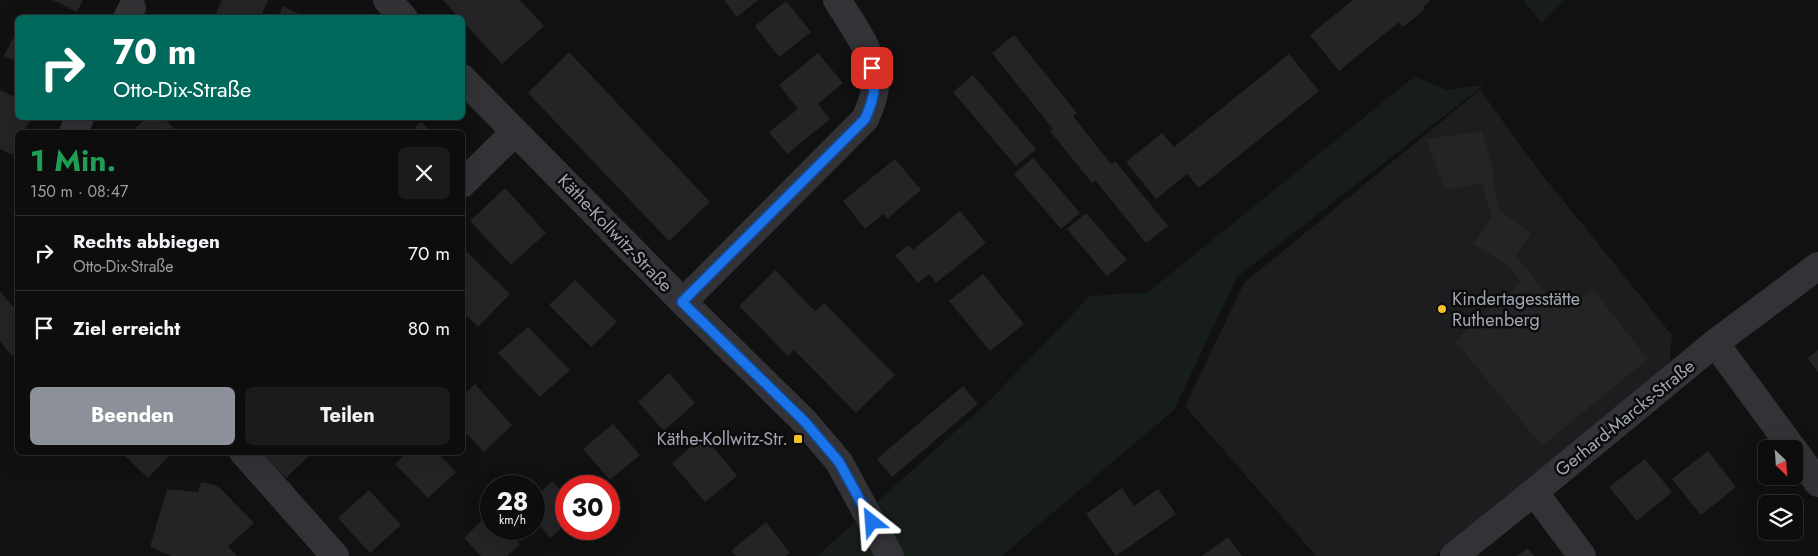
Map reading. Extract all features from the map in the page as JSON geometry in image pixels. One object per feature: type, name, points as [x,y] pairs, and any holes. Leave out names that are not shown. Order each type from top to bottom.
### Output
[{"type":"street","points":[[387,0],[401,15]]},
{"type":"street","points":[[682,302],[865,119],[871,105],[875,85],[868,51],[837,0]]},
{"type":"street","name":"Käthe-Kollwitz-Straße","points":[[465,81],[682,302],[805,422],[823,442],[839,462],[890,556]]},
{"type":"street","points":[[465,181],[515,132]]},
{"type":"street","name":"Gerhard-Marcks-Straße","points":[[1454,556],[1716,343],[1818,266]]},
{"type":"street","points":[[1716,343],[1786,440]]},
{"type":"street","points":[[245,455],[335,556]]},
{"type":"street","points":[[1803,463],[1818,483]]},
{"type":"street","points":[[1534,492],[1582,556]]},
{"type":"shaded area","points":[[1523,0],[1565,0],[1542,23]]},
{"type":"shaded area","points":[[1415,76],[1447,90],[1484,85],[1237,277],[1174,410],[1002,556],[817,556],[988,402],[1090,296],[1148,292]]},
{"type":"shaded area","name":"Kindertagesstätte Ruthenberg","points":[[1480,90],[1540,172],[1672,335],[1669,368],[1435,556],[1316,556],[1185,406],[1244,283]]},
{"type":"building","points":[[53,0],[83,0],[77,12]]},
{"type":"building","points":[[222,0],[268,0],[261,15],[215,15]]},
{"type":"building","points":[[443,0],[520,0],[544,26],[502,64],[465,24],[465,15],[456,15]]},
{"type":"building","points":[[724,0],[758,0],[737,17]]},
{"type":"building","points":[[1353,0],[1431,0],[1423,7],[1425,9],[1403,27],[1399,22],[1339,71],[1310,35]]},
{"type":"building","points":[[786,1],[811,32],[779,57],[755,26]]},
{"type":"building","points":[[283,6],[301,15],[279,15]]},
{"type":"building","points":[[15,34],[15,61],[4,56]]},
{"type":"building","points":[[1014,35],[1077,113],[1073,116],[1111,164],[1115,161],[1168,226],[1146,243],[1095,180],[1092,183],[1050,131],[1053,129],[992,53]]},
{"type":"building","points":[[569,52],[710,202],[669,241],[528,93]]},
{"type":"building","points":[[818,53],[843,83],[818,104],[830,119],[787,154],[769,132],[798,109],[779,85]]},
{"type":"building","points":[[1289,54],[1319,91],[1199,188],[1187,174],[1156,199],[1126,162],[1162,133],[1174,147]]},
{"type":"building","points":[[973,75],[1036,149],[1016,166],[953,92]]},
{"type":"building","points":[[0,90],[15,97],[15,120],[30,120],[25,130],[15,130],[15,151],[13,155],[0,149]]},
{"type":"building","points":[[144,120],[165,120],[176,130],[133,130]]},
{"type":"building","points":[[421,122],[430,130],[413,130]]},
{"type":"building","points":[[1482,131],[1495,176],[1492,178],[1499,210],[1531,233],[1516,255],[1550,299],[1569,307],[1593,289],[1648,359],[1542,446],[1455,341],[1521,282],[1507,265],[1473,244],[1492,218],[1482,183],[1445,190],[1426,139]]},
{"type":"building","points":[[1033,158],[1080,213],[1061,229],[1014,174]]},
{"type":"building","points":[[895,159],[921,190],[887,219],[883,214],[865,229],[843,201]]},
{"type":"building","points":[[505,188],[546,233],[511,265],[470,221]]},
{"type":"building","points":[[960,211],[986,243],[936,283],[929,274],[918,283],[895,255],[909,245],[913,250]]},
{"type":"building","points":[[1086,213],[1127,260],[1107,276],[1067,229]]},
{"type":"building","points":[[465,250],[510,294],[478,327],[465,314]]},
{"type":"building","points":[[775,270],[815,311],[824,303],[895,375],[856,413],[794,350],[788,356],[739,306]]},
{"type":"building","points":[[983,274],[1024,324],[990,351],[949,301]]},
{"type":"building","points":[[575,280],[617,322],[591,347],[549,305]]},
{"type":"building","points":[[0,291],[15,307],[15,354],[12,356],[0,341]]},
{"type":"building","points":[[528,327],[570,370],[540,397],[498,353]]},
{"type":"building","points":[[1818,350],[1818,372],[1807,358]]},
{"type":"building","points":[[669,373],[695,403],[664,431],[638,402]]},
{"type":"building","points":[[475,384],[512,425],[484,452],[465,432],[465,393]]},
{"type":"building","points":[[963,386],[978,404],[892,477],[877,459]]},
{"type":"building","points":[[613,424],[640,455],[616,475],[606,475],[583,449]]},
{"type":"building","points":[[704,436],[737,476],[705,502],[672,463]]},
{"type":"building","points":[[1708,451],[1736,487],[1701,515],[1672,479]]},
{"type":"building","points":[[124,455],[170,455],[148,478]]},
{"type":"building","points":[[264,455],[310,455],[286,478]]},
{"type":"building","points":[[405,455],[440,455],[456,472],[428,498],[395,464]]},
{"type":"building","points":[[1645,459],[1672,492],[1637,521],[1609,487]]},
{"type":"building","points":[[552,481],[555,484],[555,534],[550,538],[545,532],[545,488]]},
{"type":"building","points":[[201,482],[218,486],[254,523],[228,546],[237,556],[171,556],[150,547],[167,489],[198,492]]},
{"type":"building","points":[[1122,488],[1134,506],[1158,489],[1176,514],[1116,556],[1086,514]]},
{"type":"building","points":[[369,490],[401,525],[370,553],[338,518]]},
{"type":"building","points":[[480,522],[480,540],[516,540],[520,544],[507,556],[481,556],[464,538]]},
{"type":"building","points":[[766,522],[790,553],[786,556],[736,556],[731,551]]},
{"type":"building","points":[[1228,537],[1242,556],[1202,556]]},
{"type":"building","points":[[1528,548],[1534,556],[1517,556]]},
{"type":"place","name":"Kindertagesstätte Ruthenberg","points":[[1442,309]]},
{"type":"place","name":"Käthe-Kollwitz-Str.","points":[[798,439]]},
{"type":"route","points":[[872,68],[875,85],[871,105],[865,119],[682,302],[805,422],[823,442],[839,462],[872,522]]}]
